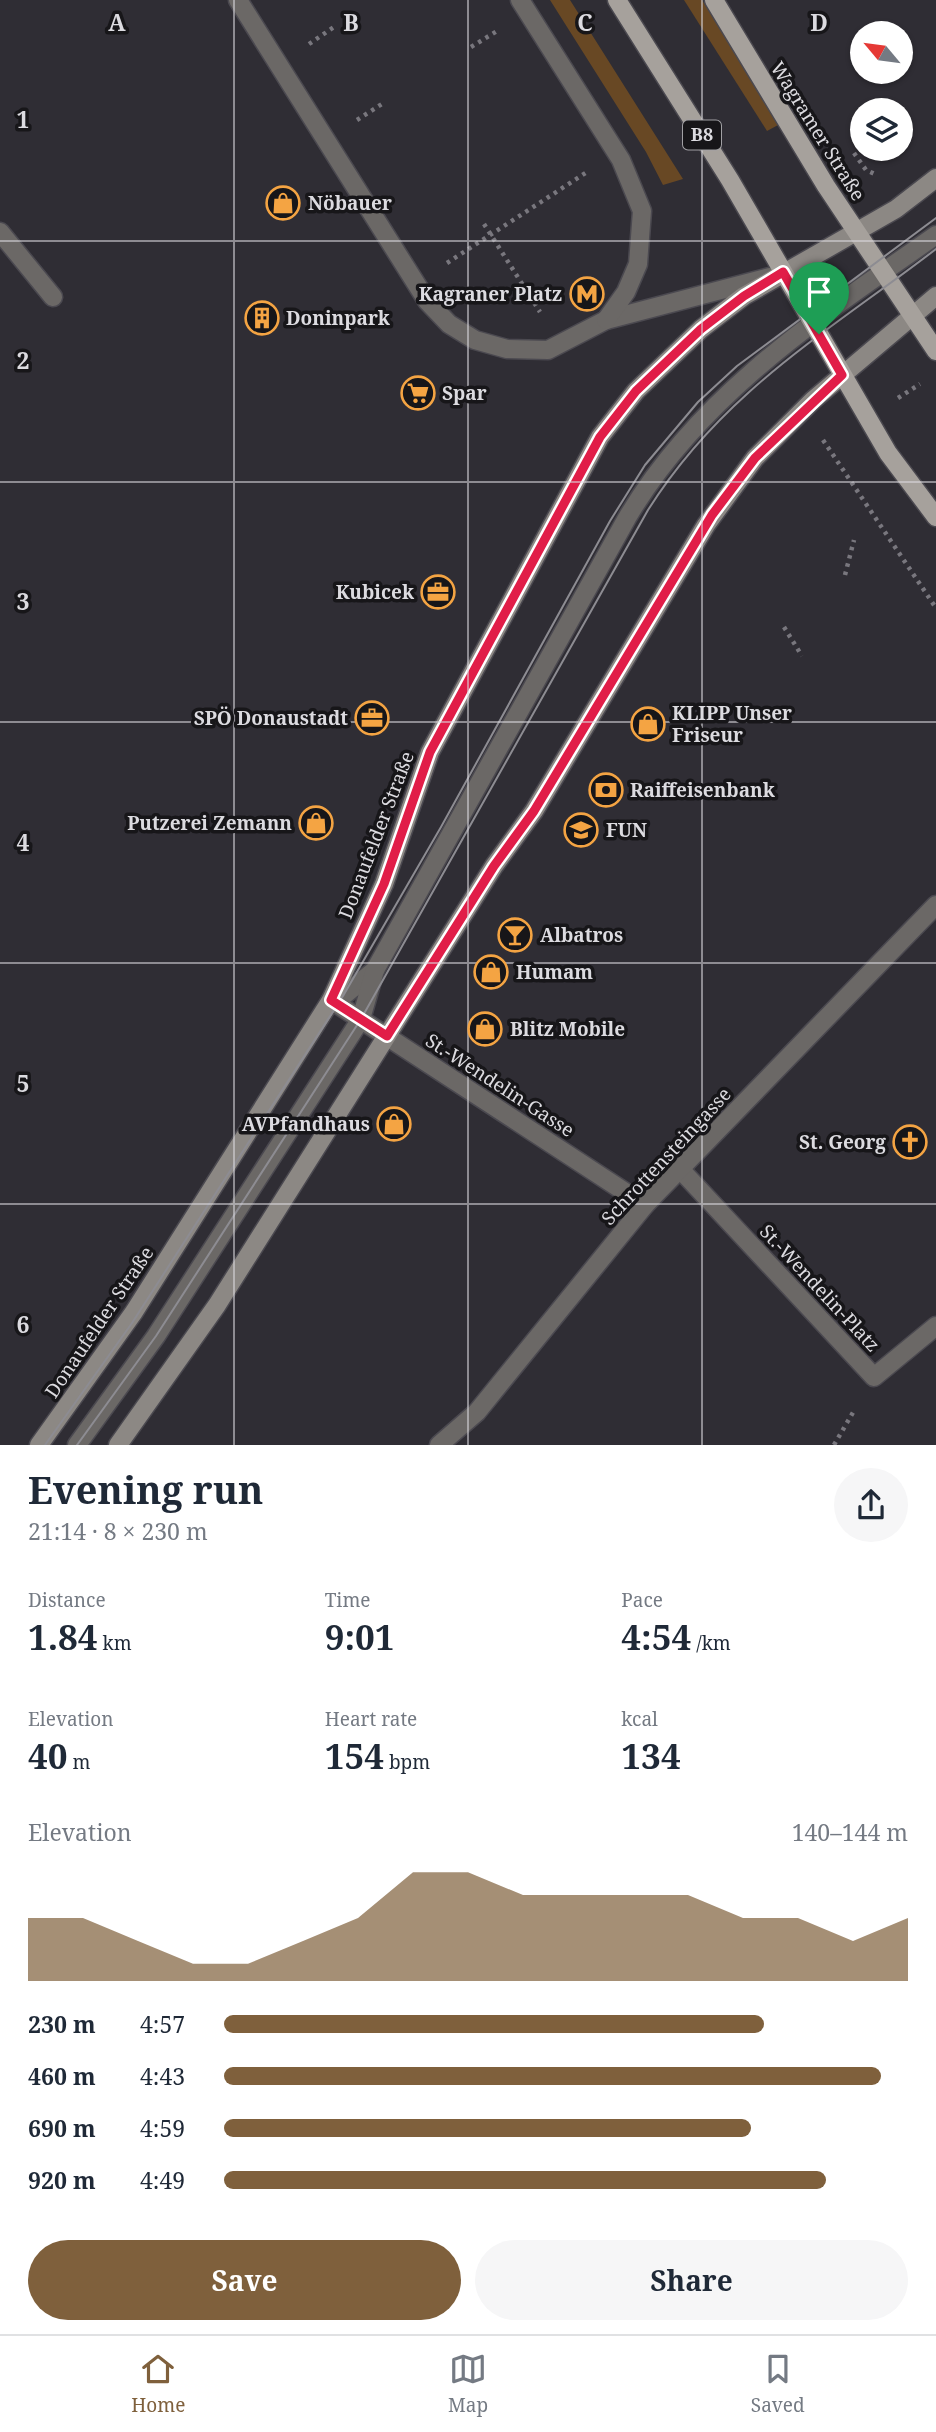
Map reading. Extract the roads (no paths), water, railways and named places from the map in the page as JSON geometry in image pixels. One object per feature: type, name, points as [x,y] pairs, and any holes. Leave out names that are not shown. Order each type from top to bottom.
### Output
[{"type":"main road","name":"B8","points":[[617,0],[730,180],[888,453],[936,517]]},
{"type":"main road","name":"Wagramer Straße","points":[[714,0],[855,231],[936,351]]},
{"type":"main road","points":[[855,231],[895,209],[936,178]]},
{"type":"main road","name":"Donaufelder Straße","points":[[39,1445],[134,1312],[334,1002],[384,884],[430,752],[600,437],[636,391],[701,329],[744,296],[855,231]]},
{"type":"main road","points":[[118,1445],[216,1305],[494,866],[534,811],[712,515],[755,458],[842,375],[936,296]]},
{"type":"street","points":[[238,0],[427,301],[449,324],[475,340],[507,349],[548,349],[606,320],[783,272]]},
{"type":"street","points":[[520,0],[621,160],[642,211],[638,264],[626,292],[606,320]]},
{"type":"street","points":[[0,232],[53,297]]},
{"type":"street","points":[[77,1445],[156,1336],[361,1019],[374,970],[644,490],[706,413],[770,355],[936,235]]},
{"type":"street","name":"Schrottensteingasse","points":[[439,1445],[477,1412],[645,1205],[936,905]]},
{"type":"street","points":[[334,1002],[374,970]]},
{"type":"street","name":"St.-Wendelin-Gasse","points":[[334,1002],[645,1205]]},
{"type":"street","name":"St.-Wendelin-Platz","points":[[680,1169],[874,1377],[936,1326]]},
{"type":"tram line","points":[[45,1445],[132,1323],[343,996],[441,827],[610,521],[645,465],[698,402],[737,366],[936,218]]},
{"type":"tram line","points":[[77,1445],[156,1336],[361,1019],[648,510],[677,468],[709,431],[780,366],[936,249]]},
{"type":"place","name":"Nöbauer","points":[[283,203]]},
{"type":"place","name":"Kagraner Platz","points":[[587,294]]},
{"type":"place","name":"Doninpark","points":[[262,318]]},
{"type":"place","name":"Spar","points":[[418,393]]},
{"type":"place","name":"Kubicek","points":[[438,592]]},
{"type":"place","name":"SPÖ Donaustadt","points":[[372,718]]},
{"type":"place","name":"KLIPP Unser Friseur","points":[[648,724]]},
{"type":"place","name":"Raiffeisenbank","points":[[606,790]]},
{"type":"place","name":"Putzerei Zemann","points":[[316,823]]},
{"type":"place","name":"FUN","points":[[581,830]]},
{"type":"place","name":"Albatros","points":[[515,935]]},
{"type":"place","name":"Humam","points":[[491,972]]},
{"type":"place","name":"Blitz Mobile","points":[[485,1029]]},
{"type":"place","name":"AVPfandhaus","points":[[394,1124]]},
{"type":"place","name":"St. Georg","points":[[910,1142]]}]
